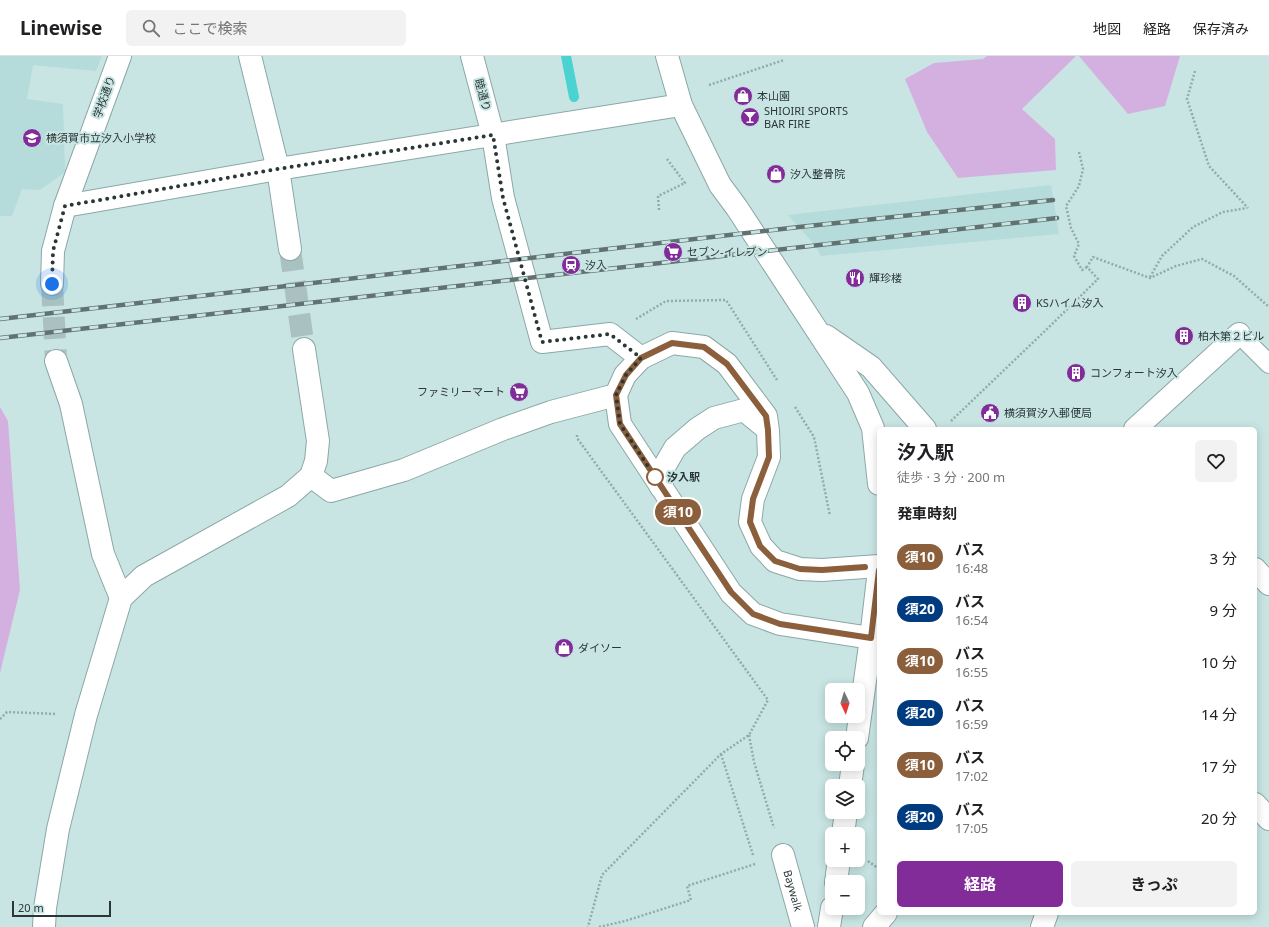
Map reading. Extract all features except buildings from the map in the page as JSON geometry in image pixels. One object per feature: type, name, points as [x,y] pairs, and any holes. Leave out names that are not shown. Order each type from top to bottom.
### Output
[{"type":"street","name":"学校通り","points":[[52,284],[53,251],[65,206],[120,56]]},
{"type":"street","points":[[250,56],[278,169],[290,249]]},
{"type":"street","name":"睦通り","points":[[472,56],[493,135],[503,198],[542,342],[610,334]]},
{"type":"street","points":[[666,56],[681,105],[720,185],[737,208],[858,393],[873,428],[877,465]]},
{"type":"street","points":[[65,206],[278,169],[681,105]]},
{"type":"street","points":[[817,330],[871,366],[923,427]]},
{"type":"street","points":[[610,334],[641,358]]},
{"type":"street","points":[[1137,427],[1239,334]]},
{"type":"street","points":[[871,638],[780,624],[753,614],[731,592],[620,424],[616,395],[626,375],[641,358],[672,343],[704,347],[727,364],[766,416],[769,457],[753,499],[750,522],[760,546],[775,561],[800,569],[822,570],[877,566]]},
{"type":"street","points":[[44,927],[44,908],[58,829],[86,715],[121,598],[144,576],[288,496],[311,476],[316,461],[318,441],[304,349]]},
{"type":"street","points":[[56,361],[71,404],[104,554],[121,598]]},
{"type":"street","points":[[311,476],[331,491],[404,470],[503,429],[569,406],[616,395]]},
{"type":"street","points":[[661,487],[664,466],[675,448],[714,418],[744,410],[768,430]]},
{"type":"street","points":[[1257,571],[1269,584]]},
{"type":"street","points":[[858,731],[877,600]]},
{"type":"street","points":[[1257,806],[1269,819]]},
{"type":"street","name":"Baywalk","points":[[783,855],[803,927]]},
{"type":"street","points":[[830,927],[831,915]]},
{"type":"street","points":[[874,927],[884,915]]},
{"type":"street","points":[[1042,927],[1046,915]]},
{"type":"lane","points":[[1239,334],[1269,364]]},
{"type":"path","points":[[709,85],[784,60]]},
{"type":"path","points":[[1150,278],[1162,256],[1193,227],[1223,212],[1248,208],[1209,166],[1187,99],[1195,71]]},
{"type":"path","points":[[1079,152],[1083,169],[1080,186],[1066,206],[1071,228],[1079,244],[1074,256],[1082,270],[1087,267],[1093,257],[1150,278],[1176,266],[1202,259],[1234,276],[1269,307]]},
{"type":"path","points":[[659,210],[658,196],[685,183],[667,159]]},
{"type":"path","points":[[950,423],[1098,279],[1087,267]]},
{"type":"path","points":[[610,334],[666,301]]},
{"type":"path","points":[[569,406],[578,438],[768,700],[749,735],[721,754],[602,875],[588,927]]},
{"type":"path","points":[[0,719],[7,712],[86,715]]},
{"type":"path","points":[[749,735],[754,762],[783,855]]},
{"type":"path","points":[[721,754],[750,847]]},
{"type":"path","points":[[599,927],[625,921],[691,900],[687,886],[756,863]]},
{"type":"shaded area","name":"横須賀市立汐入小学校","points":[[0,56],[102,56],[96,71],[33,65],[27,99],[63,104],[65,172],[40,190],[22,189],[12,216],[0,216]]},
{"type":"shaded area","points":[[987,56],[1076,56],[1022,109],[1055,139],[1056,170],[958,178],[927,132],[905,79],[934,63],[983,59]]},
{"type":"shaded area","points":[[1079,56],[1180,56],[1165,106],[1128,114]]},
{"type":"shaded area","points":[[1051,185],[1059,234],[821,256],[815,245],[788,215]]},
{"type":"shaded area","points":[[0,407],[8,421],[20,590],[0,673]]},
{"type":"waterway","points":[[566,56],[574,97]]},
{"type":"tunnel","points":[[290,249],[304,349]]},
{"type":"tunnel","points":[[52,284],[56,361]]},
{"type":"railway","points":[[0,319],[799,227],[1053,200]]},
{"type":"railway","points":[[0,338],[1057,218]]},
{"type":"bus line","name":"須10","points":[[865,567],[822,570],[800,569],[775,561],[760,546],[750,522],[753,499],[769,457],[766,416],[727,364],[704,347],[672,343],[641,358],[626,375],[616,395],[620,424],[731,592],[753,614],[780,624],[871,638],[877,587]]},
{"type":"place","name":"本山園","points":[[743,96]]},
{"type":"place","name":"SHIOIRI SPORTS BAR FIRE","points":[[750,117]]},
{"type":"place","name":"横須賀市立汐入小学校","points":[[32,138]]},
{"type":"place","name":"汐入整骨院","points":[[776,174]]},
{"type":"place","name":"セブン-イレブン","points":[[673,252]]},
{"type":"place","name":"汐入","points":[[571,265]]},
{"type":"place","name":"輝珍楼","points":[[855,278]]},
{"type":"place","name":"KSハイム汐入","points":[[1022,303]]},
{"type":"place","name":"柏木第２ビル","points":[[1184,336]]},
{"type":"place","name":"コンフォート汐入","points":[[1076,373]]},
{"type":"place","name":"ファミリーマート","points":[[519,392]]},
{"type":"place","name":"横須賀汐入郵便局","points":[[990,413]]},
{"type":"place","name":"汐入駅","points":[[655,477]]},
{"type":"place","name":"ダイソー","points":[[564,648]]},
{"type":"route","points":[[52,284],[53,251],[65,206],[278,169],[493,135],[503,198],[542,342],[610,334],[641,358],[626,375],[616,395],[620,424],[655,477]]}]
